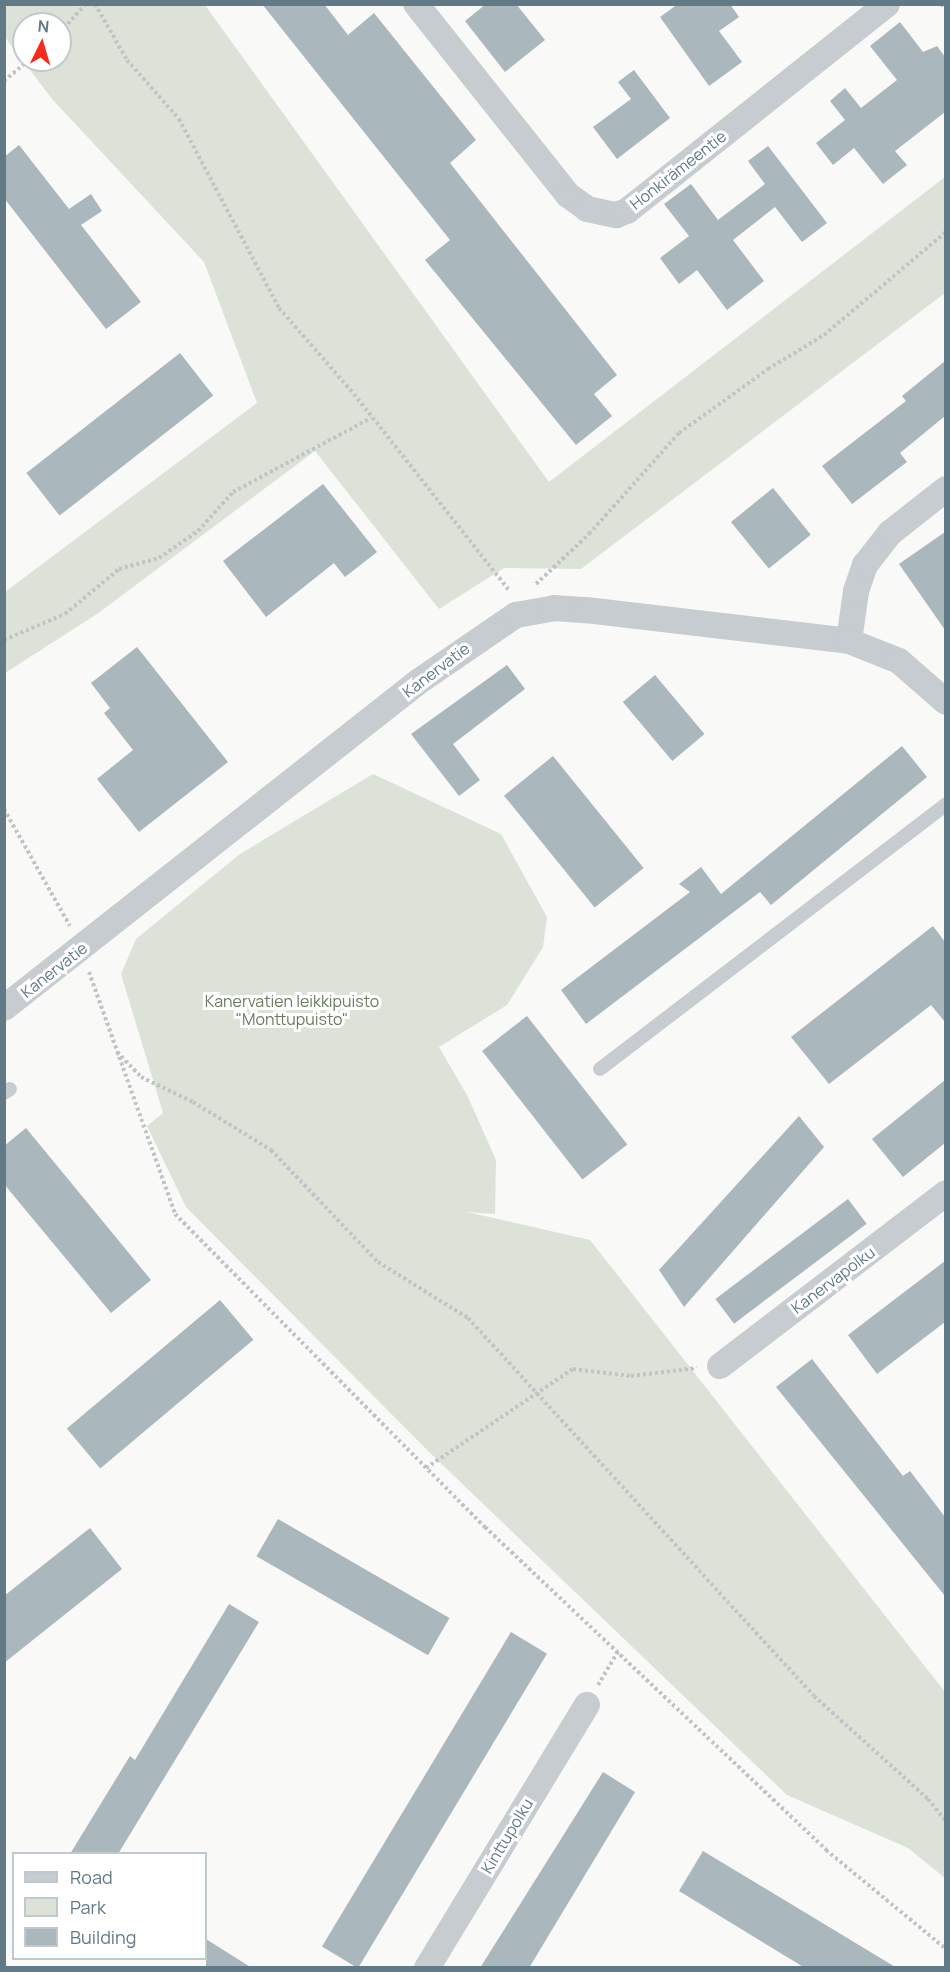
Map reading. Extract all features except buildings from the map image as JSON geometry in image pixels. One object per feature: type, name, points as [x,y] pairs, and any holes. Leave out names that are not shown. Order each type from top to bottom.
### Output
[{"type":"street","name":"Honkirämeentie","points":[[416,4],[568,195],[587,209],[616,215],[627,211],[887,4]]},
{"type":"street","points":[[849,641],[856,591],[865,565],[890,533],[945,489]]},
{"type":"street","name":"Kanervatie","points":[[4,1008],[418,682],[516,615],[554,608],[586,610],[849,641],[899,661],[945,702]]},
{"type":"street","name":"Kanervapolku","points":[[720,1366],[945,1193]]},
{"type":"street","name":"Kinttupolku","points":[[427,1968],[587,1705]]},
{"type":"lane","points":[[600,1069],[945,804]]},
{"type":"path","points":[[72,19],[85,4]]},
{"type":"path","points":[[95,4],[127,60],[179,119],[279,308],[509,590]]},
{"type":"path","points":[[941,4],[945,10]]},
{"type":"path","points":[[535,585],[589,534],[679,433],[768,369],[824,335],[945,232]]},
{"type":"path","points":[[4,640],[65,614],[119,569],[159,558],[198,531],[234,492],[371,418]]},
{"type":"path","points":[[526,587],[545,585]]},
{"type":"path","points":[[500,595],[509,590],[518,589]]},
{"type":"path","points":[[4,809],[81,949],[175,1214],[426,1468],[618,1652],[826,1850],[945,1949]]},
{"type":"path","points":[[59,932],[78,917]]},
{"type":"path","points":[[115,1050],[141,1077],[193,1102],[271,1150],[378,1262],[468,1318],[814,1696],[928,1799],[945,1821]]},
{"type":"path","points":[[426,1468],[573,1369],[631,1376],[720,1366]]},
{"type":"path","points":[[587,1705],[618,1652]]},
{"type":"green space","points":[[5,4],[205,5],[549,482],[945,177],[945,293],[581,569],[504,568],[439,609],[315,451],[97,614],[5,673],[5,592],[257,403],[204,262],[52,99],[32,72],[72,72],[72,12],[12,12],[12,46],[5,37]]},
{"type":"green space","name":"Kanervatien leikkipuisto \"Monttupuisto\"","points":[[373,774],[501,834],[547,917],[543,947],[507,1005],[439,1047],[468,1097],[496,1160],[495,1214],[467,1212],[590,1240],[945,1692],[945,1878],[908,1848],[787,1795],[428,1451],[186,1207],[147,1126],[163,1113],[121,974],[136,939],[240,854]]}]
